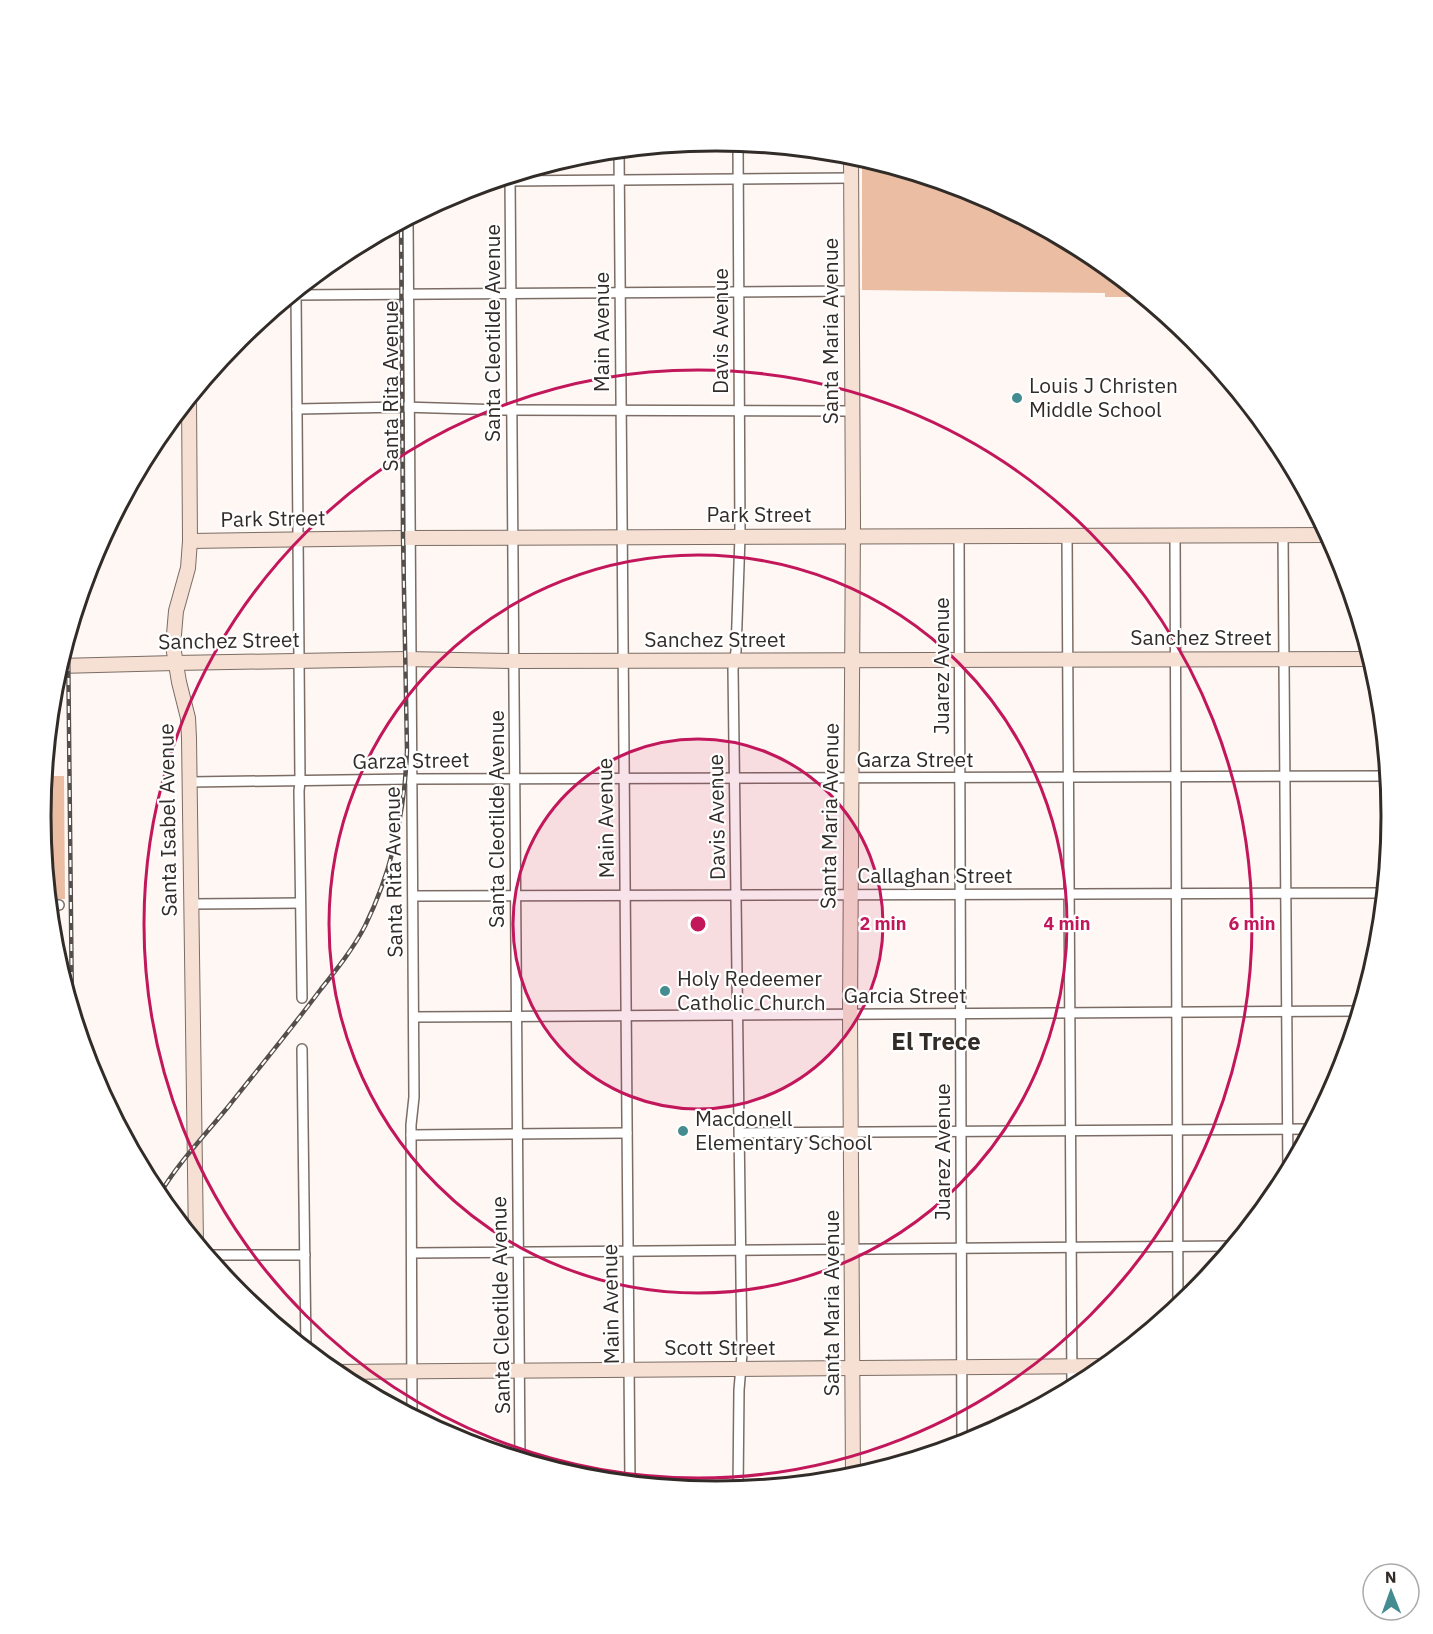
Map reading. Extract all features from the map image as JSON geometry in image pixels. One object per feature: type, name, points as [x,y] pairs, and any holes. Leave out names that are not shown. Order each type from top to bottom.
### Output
[{"type":"main road","name":"Santa Maria Avenue","points":[[850,165],[853,535],[850,1014],[853,1468]]},
{"type":"main road","name":"Santa Isabel Avenue","points":[[189,412],[190,541],[188,568],[176,611],[173,633],[175,663],[188,718],[196,1231]]},
{"type":"main road","name":"Park Street","points":[[190,541],[853,535],[1319,535]]},
{"type":"main road","name":"Sanchez Street","points":[[69,666],[410,659],[513,662],[1362,659]]},
{"type":"main road","name":"Scott Street","points":[[350,1372],[1091,1366]]},
{"type":"street","name":"Davis Avenue","points":[[738,152],[740,536],[733,669],[742,1354],[739,1390],[738,1481]]},
{"type":"street","name":"Main Avenue","points":[[619,159],[630,1477]]},
{"type":"street","points":[[528,179],[851,178]]},
{"type":"street","name":"Santa Cleotilde Avenue","points":[[510,185],[520,1452]]},
{"type":"street","name":"Santa Rita Avenue","points":[[408,228],[414,1017],[414,1097],[411,1130],[412,1408]]},
{"type":"street","points":[[305,294],[852,291]]},
{"type":"street","points":[[294,303],[302,998]]},
{"type":"street","points":[[297,409],[409,407],[621,411],[852,411]]},
{"type":"street","name":"Juarez Avenue","points":[[959,535],[962,1435]]},
{"type":"street","points":[[1067,535],[1072,1379]]},
{"type":"street","points":[[1175,535],[1178,1296]]},
{"type":"street","points":[[1283,535],[1287,1160]]},
{"type":"street","name":"Garza Street","points":[[190,782],[514,778],[1381,776]]},
{"type":"street","name":"Callaghan Street","points":[[413,896],[1377,893]]},
{"type":"street","points":[[191,904],[300,903]]},
{"type":"street","name":"Garcia Street","points":[[414,1017],[1353,1011]]},
{"type":"street","points":[[302,1048],[306,1341]]},
{"type":"street","points":[[740,1132],[1304,1129]]},
{"type":"street","points":[[411,1130],[517,1134],[627,1133]]},
{"type":"street","points":[[412,1253],[1225,1246]]},
{"type":"street","points":[[215,1255],[305,1255]]},
{"type":"shaded area","points":[[862,168],[930,187],[1011,220],[1086,264],[1131,297],[1105,297],[1105,293],[862,290]]},
{"type":"shaded area","points":[[52,776],[64,776],[65,899],[56,899],[52,861]]},
{"type":"railway","points":[[163,1188],[350,951],[365,926],[390,862],[400,817],[407,750],[401,232]]},
{"type":"railway","points":[[68,669],[72,979]]},
{"type":"place","name":"Louis J Christen Middle School","points":[[1017,398]]},
{"type":"place","name":"Holy Redeemer Catholic Church","points":[[665,991]]},
{"type":"place","name":"Macdonell Elementary School","points":[[683,1131]]},
{"type":"district","name":"El Trece","points":[[936,1042]]}]
